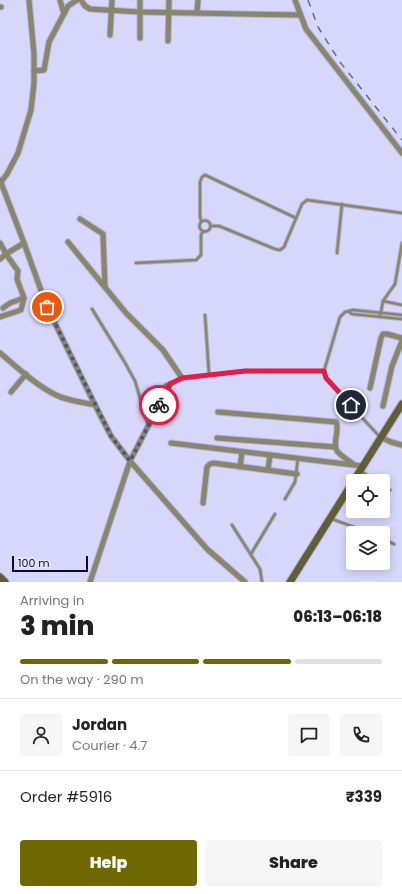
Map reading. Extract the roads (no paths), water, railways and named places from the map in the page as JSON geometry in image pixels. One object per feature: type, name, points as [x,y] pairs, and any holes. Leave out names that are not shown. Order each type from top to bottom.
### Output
[{"type":"main road","points":[[290,582],[330,518],[358,467],[402,404]]},
{"type":"street","points":[[29,0],[34,54],[34,83],[31,110],[18,153],[7,174],[1,180],[47,307],[111,436],[130,461],[207,549],[245,582]]},
{"type":"street","points":[[60,0],[64,14]]},
{"type":"street","points":[[34,70],[44,70],[49,42],[68,6],[77,0]]},
{"type":"street","points":[[81,0],[85,6],[90,9],[140,12],[300,15]]},
{"type":"street","points":[[110,35],[112,0]]},
{"type":"street","points":[[140,0],[140,38]]},
{"type":"street","points":[[168,41],[169,0]]},
{"type":"street","points":[[197,13],[198,0]]},
{"type":"street","points":[[295,0],[306,29],[402,153]]},
{"type":"street","points":[[80,219],[103,234],[105,288]]},
{"type":"street","points":[[68,242],[126,313],[163,350],[182,378]]},
{"type":"street","points":[[0,243],[18,271],[17,279],[24,298],[21,310],[3,317],[1,309],[10,302],[24,298]]},
{"type":"street","points":[[0,259],[24,243]]},
{"type":"street","points":[[370,388],[383,334],[402,338]]},
{"type":"street","points":[[383,406],[392,366],[402,341]]},
{"type":"street","points":[[0,353],[54,395],[95,405]]},
{"type":"street","points":[[11,392],[26,374]]},
{"type":"street","points":[[90,582],[130,461],[168,385]]},
{"type":"street","points":[[218,412],[336,422],[338,426],[336,447],[341,455],[358,467]]},
{"type":"street","points":[[380,437],[402,445]]},
{"type":"street","points":[[217,438],[336,447]]},
{"type":"street","points":[[171,443],[298,458],[358,467]]},
{"type":"street","points":[[240,467],[242,452]]},
{"type":"street","points":[[268,470],[270,455]]},
{"type":"street","points":[[203,503],[207,467],[213,463],[296,474]]},
{"type":"lane","points":[[136,263],[199,259],[201,255],[201,235],[203,231],[200,226],[202,221],[200,216],[200,182],[202,176],[205,175],[296,218]]},
{"type":"lane","points":[[203,231],[208,230],[211,226],[219,226],[280,250],[284,247],[302,204],[307,200],[402,213]]},
{"type":"lane","points":[[337,253],[342,204]]},
{"type":"lane","points":[[202,221],[207,220],[210,222],[211,226]]},
{"type":"lane","points":[[380,315],[383,301],[394,284],[402,243]]},
{"type":"lane","points":[[383,301],[402,305]]},
{"type":"lane","points":[[92,309],[135,381],[148,426]]},
{"type":"lane","points":[[380,437],[330,383],[326,378],[324,371],[340,317],[345,312],[352,314],[402,317],[402,310]]},
{"type":"lane","points":[[205,315],[209,374]]},
{"type":"lane","points":[[168,385],[182,378],[209,374],[245,371],[324,371]]},
{"type":"lane","points":[[286,499],[295,482],[298,458]]},
{"type":"lane","points":[[358,467],[367,474]]},
{"type":"lane","points":[[251,554],[275,514]]},
{"type":"lane","points":[[330,518],[351,526]]},
{"type":"lane","points":[[232,525],[260,569],[262,582]]},
{"type":"lane","points":[[390,542],[394,544]]},
{"type":"railway","points":[[308,0],[318,27],[340,62],[402,140]]}]
